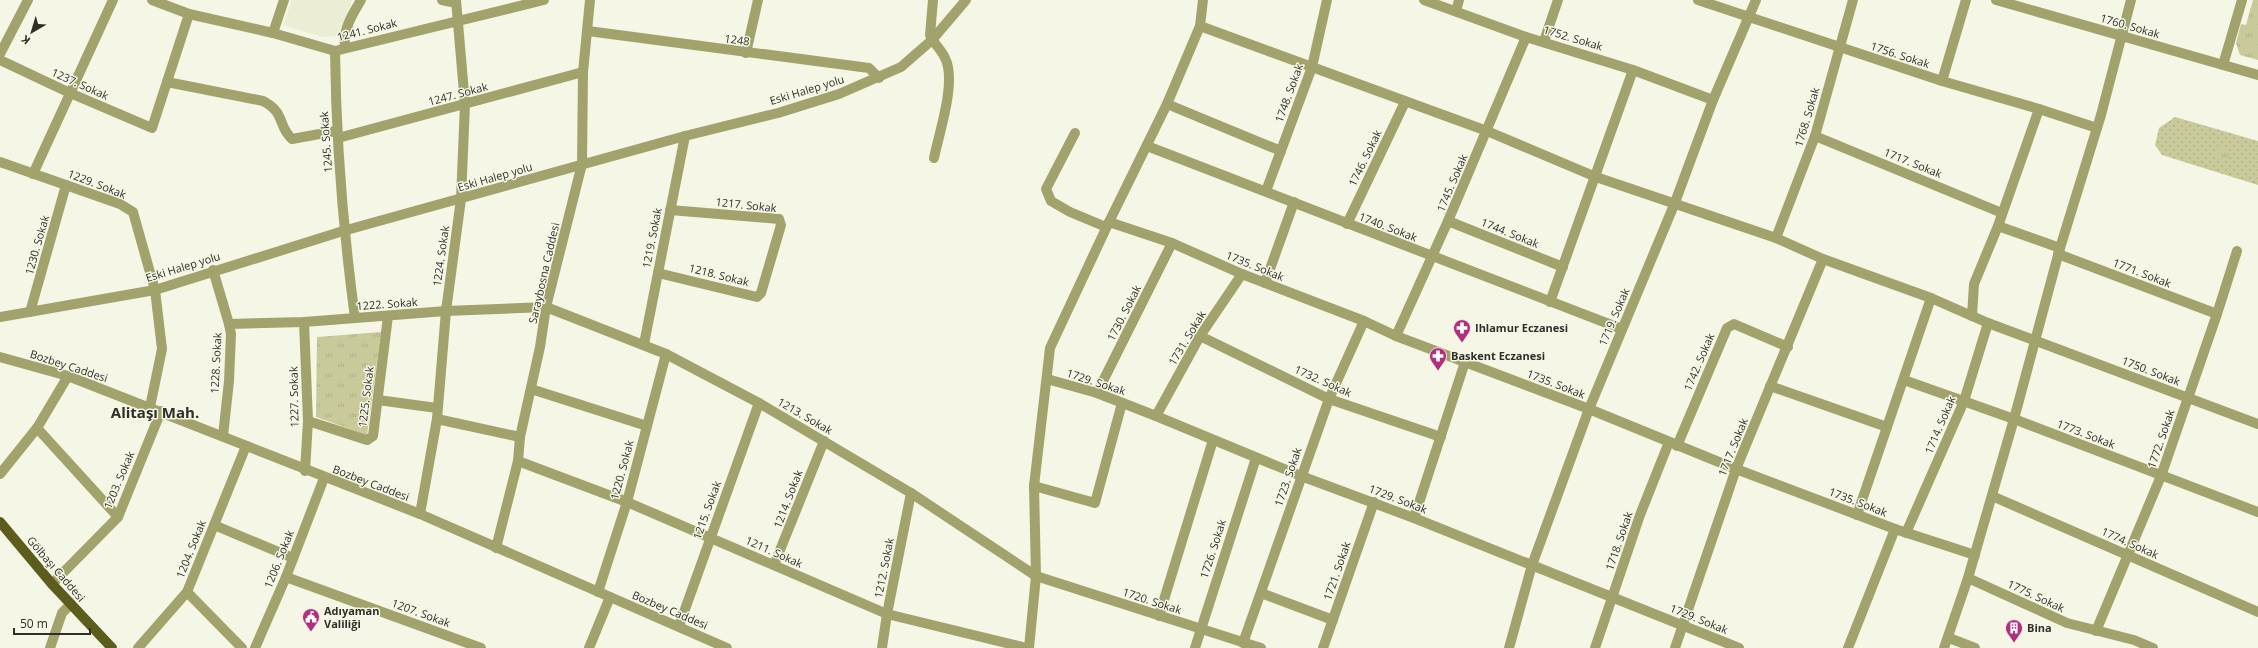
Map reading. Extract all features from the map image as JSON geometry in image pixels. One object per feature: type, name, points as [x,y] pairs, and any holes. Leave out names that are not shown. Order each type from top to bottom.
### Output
[{"type":"main road","name":"Gölbaşı Caddesi","points":[[0,522],[52,584],[112,648]]},
{"type":"street","points":[[0,54],[28,0]]},
{"type":"street","points":[[33,174],[113,0]]},
{"type":"street","points":[[273,33],[284,0]]},
{"type":"street","points":[[345,47],[344,39],[350,19],[361,0]]},
{"type":"street","points":[[442,0],[456,1]]},
{"type":"street","name":"1241. Sokak","points":[[157,1],[189,14],[273,33],[335,51],[345,47],[544,0]]},
{"type":"street","name":"Saraybosna Caddesi","points":[[496,548],[518,461],[520,437],[540,346],[546,307],[582,164],[583,72],[590,0]]},
{"type":"street","points":[[746,53],[758,0]]},
{"type":"street","points":[[934,0],[930,35],[945,58],[949,72],[948,91],[934,158]]},
{"type":"street","name":"Eski Halep yolu","points":[[0,317],[155,290],[213,270],[343,231],[684,136],[778,113],[839,94],[879,78],[900,67],[932,40],[966,0]]},
{"type":"street","points":[[1028,648],[1036,576],[1034,486],[1050,348],[1108,224],[1167,104],[1200,26],[1203,0]]},
{"type":"street","name":"1748. Sokak","points":[[1266,191],[1312,66],[1327,0]]},
{"type":"street","name":"1752. Sokak","points":[[1424,0],[1526,37],[1544,41],[1633,70],[1713,100]]},
{"type":"street","points":[[1456,11],[1459,0]]},
{"type":"street","points":[[1544,41],[1558,0]]},
{"type":"street","name":"1756. Sokak","points":[[1698,0],[1839,48],[2097,128]]},
{"type":"street","name":"1719. Sokak","points":[[1509,648],[1532,565],[1589,409],[1674,205],[1713,100],[1756,0]]},
{"type":"street","name":"1768. Sokak","points":[[1776,238],[1815,136],[1854,0]]},
{"type":"street","points":[[1942,81],[1966,0]]},
{"type":"street","name":"1760. Sokak","points":[[1996,0],[2258,75]]},
{"type":"street","points":[[1944,648],[1949,638],[1975,555],[2037,340],[2059,251],[2097,128],[2131,0]]},
{"type":"street","points":[[2223,65],[2242,0]]},
{"type":"street","name":"1224. Sokak","points":[[420,514],[437,419],[446,311],[461,199],[465,104],[456,1]]},
{"type":"street","points":[[167,82],[189,14]]},
{"type":"street","name":"1750. Sokak","points":[[1200,26],[1487,131],[1596,177],[1674,205],[1776,238],[1822,259],[1931,298],[1988,323],[2037,340],[2258,424]]},
{"type":"street","name":"1248","points":[[588,31],[869,68],[879,78]]},
{"type":"street","name":"1745. Sokak","points":[[1396,336],[1448,222],[1526,37]]},
{"type":"street","name":"1245. Sokak","points":[[335,51],[337,135],[343,231],[355,318]]},
{"type":"street","name":"1237. Sokak","points":[[0,60],[70,93],[152,128],[167,82]]},
{"type":"street","points":[[1550,302],[1596,177],[1633,70]]},
{"type":"street","name":"1247. Sokak","points":[[167,82],[263,101],[274,107],[281,118],[284,132],[292,139],[337,135],[465,104],[583,72]]},
{"type":"street","name":"1746. Sokak","points":[[1347,224],[1405,102]]},
{"type":"street","points":[[1167,104],[1281,151]]},
{"type":"street","points":[[1972,316],[1974,284],[1998,226],[2039,109]]},
{"type":"street","name":"1735. Sokak","points":[[1075,133],[1046,189],[1051,201],[1070,212],[1172,243],[1242,274],[1364,321],[1396,336],[1589,409],[1736,469],[1906,533],[1975,555]]},
{"type":"street","name":"1219. Sokak","points":[[644,344],[684,136]]},
{"type":"street","name":"1717. Sokak","points":[[1815,136],[2002,213]]},
{"type":"street","name":"1740. Sokak","points":[[1147,146],[1622,329]]},
{"type":"street","name":"1229. Sokak","points":[[0,162],[120,204],[133,212],[155,290],[162,349],[150,407]]},
{"type":"street","name":"1230. Sokak","points":[[30,312],[66,185]]},
{"type":"street","points":[[1265,283],[1294,202]]},
{"type":"street","name":"1217. Sokak","points":[[670,210],[779,219],[782,225],[771,259]]},
{"type":"street","name":"1744. Sokak","points":[[1448,222],[1563,268]]},
{"type":"street","name":"1771. Sokak","points":[[1998,226],[2217,314]]},
{"type":"street","name":"1730. Sokak","points":[[1097,393],[1172,243]]},
{"type":"street","name":"1772. Sokak","points":[[2096,631],[2161,476],[2217,314],[2237,251]]},
{"type":"street","name":"1218. Sokak","points":[[658,272],[757,297],[761,293],[771,259]]},
{"type":"street","name":"1717. Sokak","points":[[1675,648],[1736,469],[1770,386],[1788,347],[1822,259]]},
{"type":"street","name":"1228. Sokak","points":[[213,270],[230,324],[229,381],[223,436]]},
{"type":"street","name":"1731. Sokak","points":[[1156,416],[1200,336],[1242,274]]},
{"type":"street","points":[[1857,515],[1931,298]]},
{"type":"street","name":"1222. Sokak","points":[[230,324],[304,322],[446,311],[546,307]]},
{"type":"street","name":"1213. Sokak","points":[[546,307],[644,344],[666,354],[759,404],[911,493],[1036,576]]},
{"type":"street","name":"1225. Sokak","points":[[308,421],[367,440],[374,434],[388,316]]},
{"type":"street","name":"1723. Sokak","points":[[1244,643],[1329,399],[1364,321]]},
{"type":"street","name":"1227. Sokak","points":[[304,322],[308,421],[305,471]]},
{"type":"street","name":"1714. Sokak","points":[[1906,533],[1964,401],[1988,323]]},
{"type":"street","name":"1742. Sokak","points":[[1673,444],[1727,328],[1734,324],[1788,347]]},
{"type":"street","name":"1732. Sokak","points":[[1200,336],[1329,399],[1441,437]]},
{"type":"street","name":"1220. Sokak","points":[[598,592],[627,502],[666,354]]},
{"type":"street","name":"Bozbey Caddesi","points":[[0,357],[68,376],[161,411],[305,471],[420,514],[727,648]]},
{"type":"street","points":[[1414,518],[1465,362]]},
{"type":"street","points":[[0,474],[37,428],[68,376]]},
{"type":"street","name":"1729. Sokak","points":[[1047,379],[1097,393],[1301,476],[1374,502],[1739,648]]},
{"type":"street","name":"1773. Sokak","points":[[1904,380],[2014,419],[2258,512]]},
{"type":"street","points":[[1770,386],[1887,427]]},
{"type":"street","points":[[531,389],[647,426]]},
{"type":"street","points":[[378,400],[437,408]]},
{"type":"street","points":[[1034,486],[1094,503],[1122,403]]},
{"type":"street","name":"1215. Sokak","points":[[679,626],[759,404]]},
{"type":"street","name":"1203. Sokak","points":[[52,584],[118,517],[161,411]]},
{"type":"street","points":[[437,419],[520,437]]},
{"type":"street","points":[[37,428],[118,517]]},
{"type":"street","points":[[1159,616],[1213,440]]},
{"type":"street","name":"1214. Sokak","points":[[774,565],[824,441]]},
{"type":"street","name":"1718. Sokak","points":[[1595,648],[1612,597],[1673,444]]},
{"type":"street","name":"1204. Sokak","points":[[138,648],[187,592],[246,446]]},
{"type":"street","name":"1726. Sokak","points":[[1195,648],[1256,458]]},
{"type":"street","name":"1211. Sokak","points":[[518,461],[627,502],[887,614],[1028,648]]},
{"type":"street","name":"1206. Sokak","points":[[255,648],[286,577],[324,478]]},
{"type":"street","name":"1212. Sokak","points":[[882,648],[887,614],[911,493]]},
{"type":"street","name":"1774. Sokak","points":[[1992,496],[2258,612]]},
{"type":"street","name":"1721. Sokak","points":[[1323,648],[1374,502]]},
{"type":"street","points":[[214,525],[293,558]]},
{"type":"street","points":[[1848,648],[1895,529]]},
{"type":"street","name":"1720. Sokak","points":[[1036,576],[1200,630],[1261,648]]},
{"type":"street","name":"1207. Sokak","points":[[286,577],[481,648]]},
{"type":"street","name":"1775. Sokak","points":[[1968,578],[2067,623],[2096,631],[2132,644],[2154,648]]},
{"type":"street","points":[[187,592],[242,648]]},
{"type":"street","points":[[1261,593],[1333,620]]},
{"type":"street","points":[[589,648],[610,597]]},
{"type":"street","points":[[50,648],[62,613],[71,604]]},
{"type":"street","points":[[1949,638],[1975,648]]},
{"type":"shaded area","points":[[292,0],[352,0],[341,36],[322,37],[283,25]]},
{"type":"green space","points":[[2253,0],[2258,0],[2258,60],[2240,55],[2236,43],[2241,24],[2246,25]]},
{"type":"green space","points":[[2175,117],[2258,141],[2258,185],[2162,155],[2155,145],[2159,128]]},
{"type":"green space","points":[[2222,145],[2227,147],[2229,152],[2227,157],[2222,159],[2217,157],[2215,152],[2217,147]]},
{"type":"green space","points":[[381,332],[367,435],[316,417],[317,337]]},
{"type":"place","name":"Ihlamur Eczanesi","points":[[1462,343]]},
{"type":"place","name":"Baskent Eczanesi","points":[[1438,371]]},
{"type":"place","name":"Adıyaman Valiliği","points":[[311,632]]},
{"type":"place","name":"Bina","points":[[2014,643]]},
{"type":"district","name":"Alitaşı Mah.","points":[[155,413]]}]
